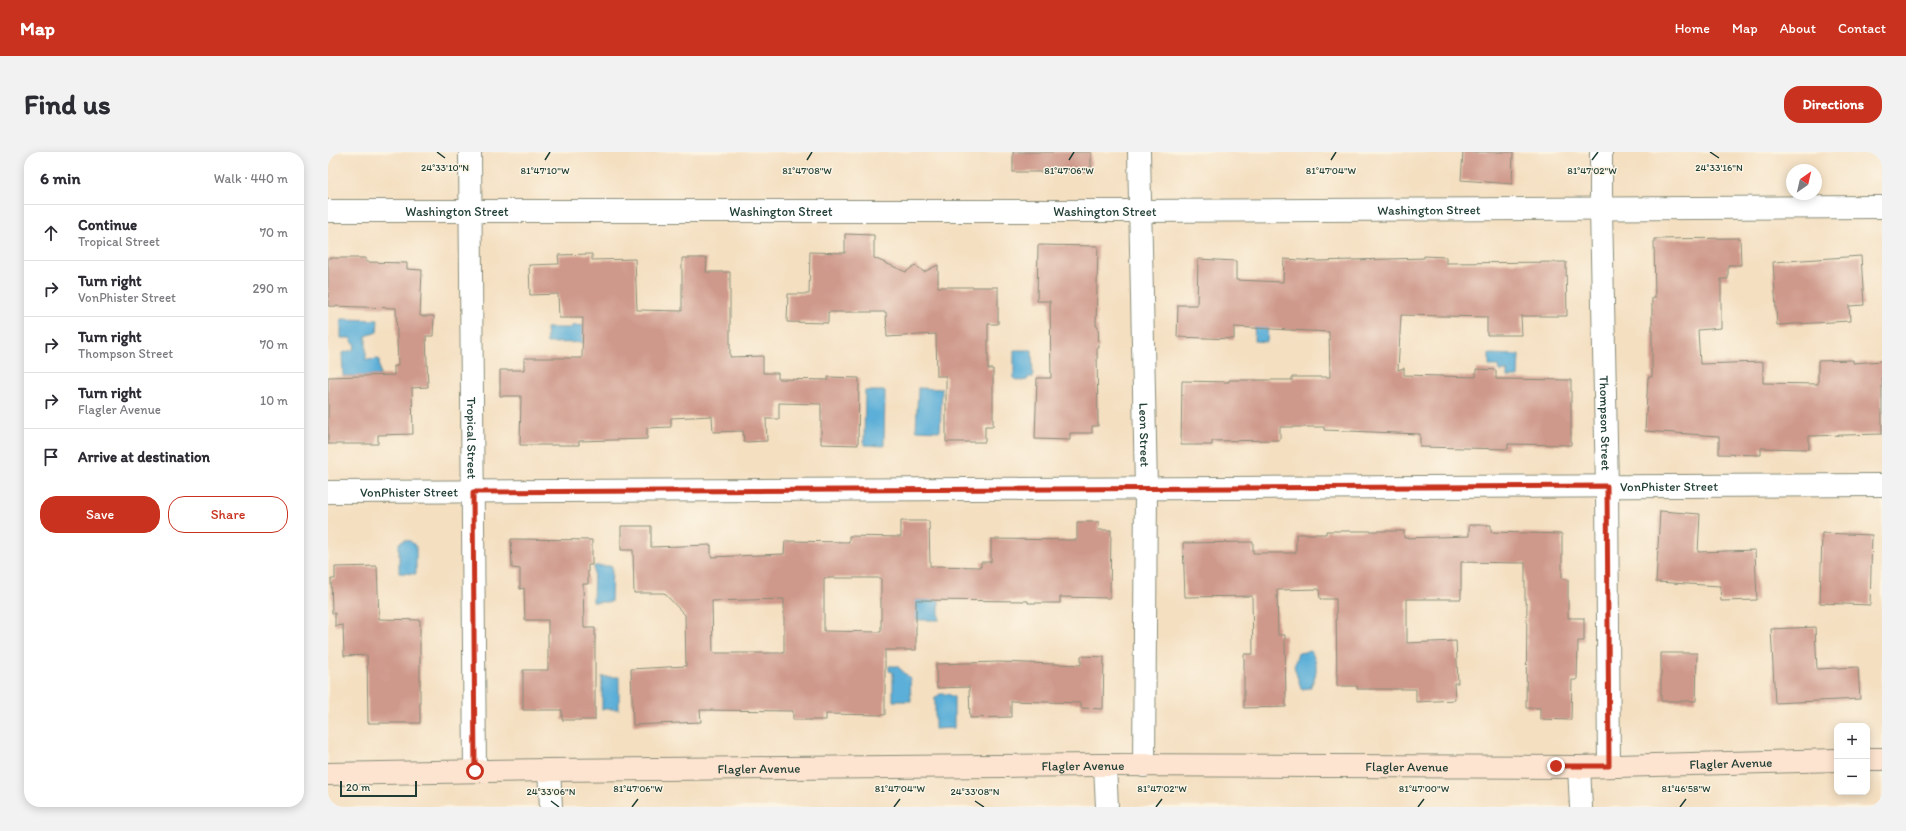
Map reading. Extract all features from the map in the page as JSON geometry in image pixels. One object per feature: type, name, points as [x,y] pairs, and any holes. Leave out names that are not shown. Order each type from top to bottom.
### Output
[{"type":"street","name":"Tropical Street","points":[[470,152],[475,771]]},
{"type":"street","name":"Leon Street","points":[[1139,152],[1146,488],[1144,766]]},
{"type":"street","name":"Thompson Street","points":[[1601,152],[1607,486],[1609,766]]},
{"type":"street","name":"Washington Street","points":[[328,211],[1601,210],[1882,207]]},
{"type":"street","name":"VonPhister Street","points":[[328,492],[1882,485]]},
{"type":"street","points":[[1870,759],[1882,759]]},
{"type":"street","name":"Flagler Avenue","points":[[328,774],[549,770],[1105,765],[1609,766],[1834,760]]},
{"type":"street","points":[[1105,765],[1107,807]]},
{"type":"street","points":[[1579,766],[1581,807]]},
{"type":"street","points":[[549,770],[551,807]]},
{"type":"water","points":[[1256,303],[1269,304],[1267,342],[1254,341]]},
{"type":"water","points":[[341,319],[378,320],[377,332],[366,336],[366,360],[379,359],[380,376],[343,376],[342,353],[353,350],[355,345],[350,338],[341,338]]},
{"type":"water","points":[[573,325],[585,326],[614,342],[547,343],[546,328],[571,328]]},
{"type":"water","points":[[1014,350],[1032,350],[1033,377],[1029,377],[1027,380],[1021,381],[1014,379]]},
{"type":"water","points":[[1489,354],[1519,355],[1518,377],[1507,377],[1507,371],[1499,371],[1498,366],[1489,366]]},
{"type":"water","points":[[918,388],[942,389],[940,431],[916,430]]},
{"type":"water","points":[[865,391],[885,391],[884,446],[864,445]]},
{"type":"water","points":[[405,540],[410,541],[416,546],[416,574],[399,573],[399,543]]},
{"type":"water","points":[[594,566],[612,566],[611,602],[593,602]]},
{"type":"water","points":[[910,600],[939,600],[939,620],[910,620]]},
{"type":"water","points":[[1311,651],[1316,665],[1316,674],[1310,688],[1301,689],[1294,666],[1298,653]]},
{"type":"water","points":[[889,666],[897,666],[910,678],[911,701],[893,701],[893,672],[889,671]]},
{"type":"water","points":[[602,677],[619,677],[619,709],[602,709]]},
{"type":"water","points":[[940,694],[948,694],[954,697],[954,728],[935,729],[935,698]]},
{"type":"building","points":[[1013,152],[1091,152],[1091,172],[1013,172]]},
{"type":"building","points":[[1463,152],[1513,152],[1512,184],[1461,180]]},
{"type":"building","points":[[845,234],[874,235],[874,258],[906,272],[915,265],[924,272],[938,265],[938,287],[998,287],[998,324],[988,324],[988,369],[993,369],[993,426],[985,426],[985,442],[946,442],[946,376],[937,376],[936,334],[887,337],[886,312],[828,312],[828,323],[787,322],[788,294],[809,294],[810,252],[845,253]]},
{"type":"building","points":[[1740,238],[1741,265],[1728,265],[1728,279],[1721,279],[1721,328],[1698,330],[1700,364],[1763,362],[1763,383],[1818,384],[1818,361],[1853,360],[1853,363],[1882,361],[1882,434],[1809,436],[1809,449],[1761,448],[1761,455],[1719,454],[1719,436],[1645,431],[1648,377],[1652,377],[1652,298],[1655,298],[1654,239]]},
{"type":"building","points":[[1038,245],[1098,246],[1096,326],[1098,326],[1099,348],[1097,348],[1098,426],[1092,426],[1092,433],[1070,433],[1070,440],[1035,439],[1037,378],[1051,378],[1050,301],[1037,301]]},
{"type":"building","points":[[592,254],[592,260],[635,259],[637,310],[682,311],[682,258],[707,258],[706,272],[730,272],[730,357],[763,356],[763,373],[778,373],[778,379],[828,380],[828,377],[859,378],[858,445],[821,444],[821,404],[779,403],[779,419],[766,419],[767,441],[744,442],[743,431],[713,432],[712,416],[671,418],[671,427],[647,428],[647,439],[579,441],[579,445],[520,445],[521,396],[500,396],[500,370],[524,370],[524,358],[582,358],[583,318],[559,318],[558,294],[530,295],[529,265],[559,264],[558,255]]},
{"type":"building","points":[[1424,256],[1446,257],[1446,263],[1566,262],[1567,316],[1521,316],[1522,335],[1487,335],[1487,317],[1401,315],[1398,370],[1404,368],[1404,375],[1476,377],[1476,369],[1496,370],[1496,379],[1571,380],[1571,445],[1508,444],[1508,449],[1420,447],[1420,434],[1324,430],[1324,427],[1280,427],[1280,440],[1212,441],[1212,445],[1181,445],[1182,381],[1229,382],[1229,380],[1292,380],[1292,377],[1330,377],[1329,332],[1234,327],[1234,339],[1177,337],[1178,305],[1197,305],[1198,259],[1236,261],[1236,280],[1283,282],[1284,259],[1318,261],[1424,258]]},
{"type":"building","points":[[1861,256],[1864,305],[1849,306],[1850,321],[1777,325],[1773,262]]},
{"type":"building","points":[[328,258],[366,258],[366,262],[407,263],[407,269],[422,270],[420,316],[434,316],[433,336],[426,336],[428,387],[412,388],[413,434],[378,435],[378,444],[328,444],[328,377],[394,375],[394,366],[398,366],[396,308],[328,306]]},
{"type":"building","points":[[1660,511],[1700,514],[1698,552],[1755,550],[1757,600],[1721,601],[1720,586],[1656,582]]},
{"type":"building","points":[[901,521],[929,521],[930,566],[981,567],[981,562],[991,562],[991,539],[1077,540],[1077,522],[1099,522],[1098,530],[1111,530],[1110,598],[1060,597],[1060,603],[1028,603],[1028,601],[916,600],[916,650],[885,650],[885,715],[826,714],[826,720],[793,720],[793,711],[700,710],[701,722],[633,725],[631,669],[686,666],[685,615],[664,593],[634,593],[633,550],[621,550],[621,526],[651,526],[651,547],[711,545],[711,557],[784,554],[785,541],[849,542],[849,536],[901,537]],"holes":[[[824,578],[881,578],[881,632],[824,631]],[[784,599],[784,653],[713,653],[712,601]]]},
{"type":"building","points":[[1469,525],[1491,525],[1491,532],[1562,534],[1562,579],[1568,579],[1568,618],[1584,618],[1584,641],[1578,641],[1577,680],[1572,680],[1571,720],[1540,719],[1540,708],[1526,708],[1527,603],[1525,603],[1525,563],[1461,562],[1461,599],[1407,599],[1407,643],[1456,641],[1458,683],[1454,683],[1455,700],[1416,702],[1416,689],[1357,689],[1357,686],[1337,686],[1336,599],[1320,599],[1319,589],[1277,590],[1278,635],[1285,635],[1286,707],[1244,708],[1244,654],[1253,654],[1252,596],[1185,597],[1183,543],[1253,542],[1253,553],[1296,553],[1296,534],[1326,534],[1326,531],[1404,531],[1404,538],[1469,536]]},
{"type":"building","points":[[1822,533],[1872,535],[1870,605],[1820,603]]},
{"type":"building","points":[[511,539],[592,540],[592,565],[588,565],[588,584],[583,584],[584,628],[595,628],[595,720],[562,720],[562,710],[523,710],[523,670],[548,670],[548,620],[525,620],[524,588],[520,589],[520,569],[512,568]]},
{"type":"building","points":[[377,566],[379,619],[420,620],[420,723],[368,723],[367,655],[344,656],[343,625],[335,626],[335,613],[332,613],[331,579],[335,579],[335,567]]},
{"type":"building","points":[[1815,627],[1817,669],[1858,667],[1860,699],[1775,703],[1771,629]]},
{"type":"building","points":[[1661,653],[1697,653],[1696,701],[1661,701]]},
{"type":"building","points":[[1081,656],[1104,657],[1103,709],[1081,708],[1081,703],[1011,701],[1011,717],[970,718],[969,687],[937,688],[936,664],[999,662],[1081,665]]},
{"type":"route","points":[[475,771],[473,492],[1607,486],[1609,766],[1556,766]]}]
